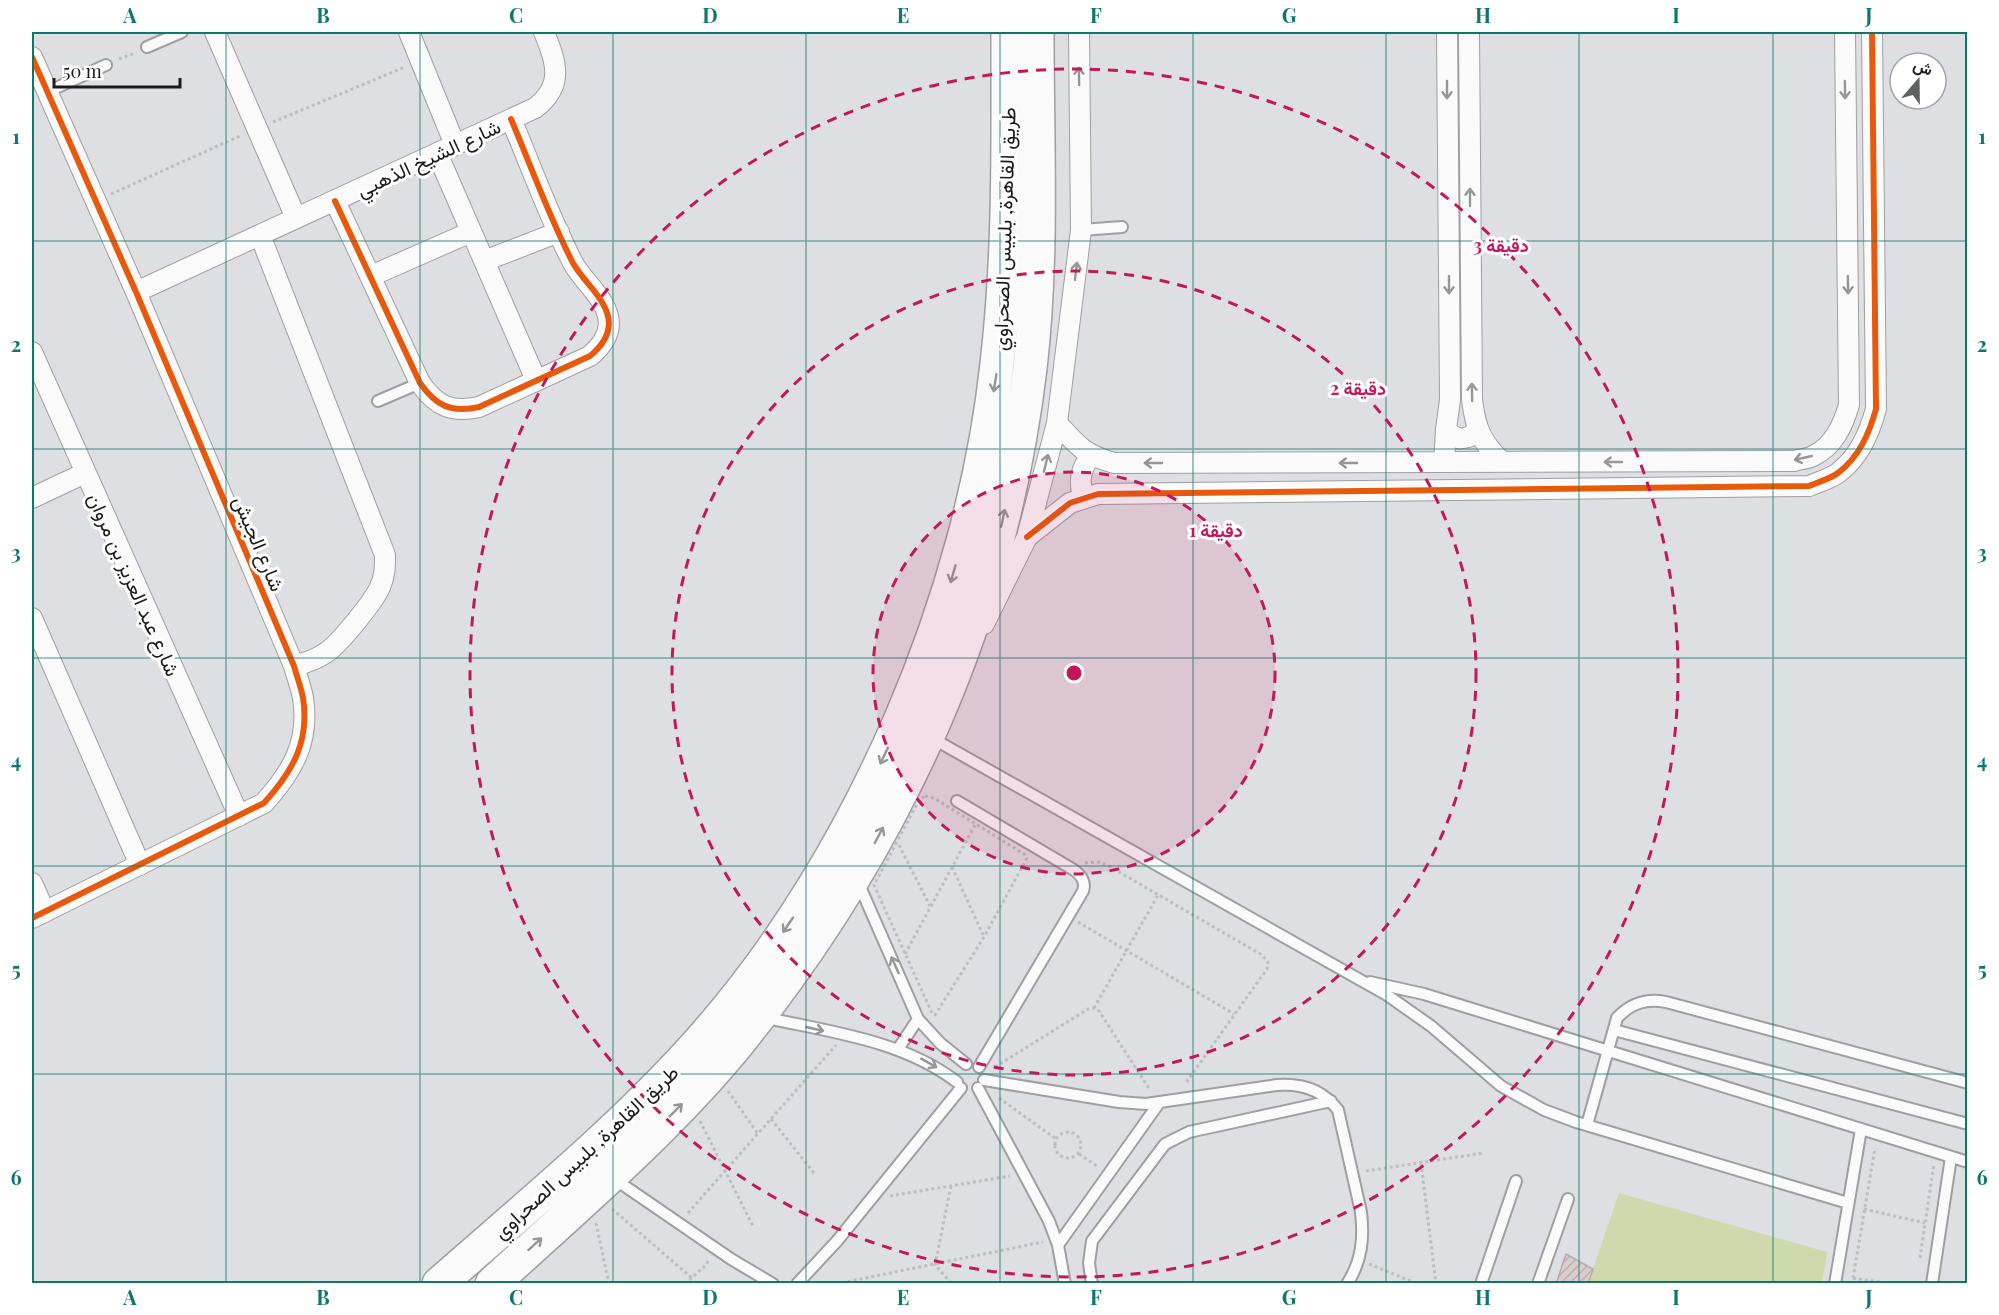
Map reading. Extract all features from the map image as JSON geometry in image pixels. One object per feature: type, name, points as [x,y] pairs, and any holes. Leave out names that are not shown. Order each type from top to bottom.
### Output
[{"type":"highway","name":"طريق القاهرة, بلبيس الصحراوي","points":[[439,1284],[585,1156],[660,1085],[710,1030],[760,966],[806,899],[847,829],[884,757],[916,682],[944,605],[967,527],[986,437],[997,368],[1005,287],[1008,194],[1008,32]]},
{"type":"highway","name":"طريق القاهرة, بلبيس الصحراوي","points":[[492,1284],[597,1187],[688,1098],[736,1044],[834,911],[877,840],[916,766],[949,690],[977,611],[1000,531],[1018,450],[1030,367],[1037,284],[1037,32]]},
{"type":"street","points":[[215,32],[296,218]]},
{"type":"street","points":[[409,32],[455,145]]},
{"type":"street","name":"شارع الشيخ الذهبي","points":[[136,292],[535,108],[544,101],[555,81],[556,69],[544,32]]},
{"type":"street","points":[[949,690],[1027,537],[1057,423],[1081,230],[1079,32]]},
{"type":"street","points":[[1444,462],[1450,400],[1447,32]]},
{"type":"street","points":[[1469,32],[1472,399],[1474,422],[1482,440],[1502,462]]},
{"type":"street","points":[[1057,423],[1079,448],[1091,456],[1114,463],[1794,461],[1813,456],[1832,442],[1843,423],[1849,405],[1845,32]]},
{"type":"street","points":[[1027,537],[1070,504],[1098,494],[1809,486],[1837,474],[1856,456],[1870,431],[1876,409],[1872,32]]},
{"type":"street","name":"شارع الجيش","points":[[32,57],[136,292],[294,666],[303,698],[304,727],[298,756],[284,782],[264,803],[38,915]]},
{"type":"street","points":[[336,201],[420,383],[438,403],[451,409],[465,410],[479,407],[590,356],[601,346],[608,333],[609,318],[604,304],[574,263],[511,119]]},
{"type":"street","points":[[437,153],[536,380]]},
{"type":"street","points":[[371,276],[471,232]]},
{"type":"street","points":[[484,261],[559,232]]},
{"type":"street","points":[[260,235],[385,555],[385,573],[379,589],[343,636],[330,650],[312,661],[294,666]]},
{"type":"street","name":"شارع عبد العزيز بن مروان","points":[[32,352],[239,816]]},
{"type":"street","points":[[1446,429],[1455,438],[1462,439],[1468,438],[1478,429]]},
{"type":"street","points":[[1084,498],[1081,476],[1091,456]]},
{"type":"street","points":[[1671,461],[1679,473],[1678,481],[1673,488]]},
{"type":"street","points":[[1707,461],[1705,478],[1711,488]]},
{"type":"street","points":[[32,498],[85,473]]},
{"type":"street","points":[[32,618],[140,865]]},
{"type":"street","points":[[32,883],[38,915]]},
{"type":"lane","points":[[147,47],[182,32]]},
{"type":"lane","points":[[46,92],[106,65]]},
{"type":"lane","points":[[1081,230],[1122,227]]},
{"type":"lane","points":[[378,400],[420,383]]},
{"type":"lane","points":[[929,736],[1387,995],[1431,1026],[1502,1086],[1544,1110],[1848,1203]]},
{"type":"lane","points":[[758,1016],[898,1049],[929,1063],[959,1085],[973,1090],[1084,887],[1082,877],[1074,870],[977,820],[957,801]]},
{"type":"lane","points":[[856,876],[918,1018],[940,1043],[966,1064]]},
{"type":"lane","points":[[1363,982],[1384,984],[1424,994],[1968,1162]]},
{"type":"lane","points":[[1587,1125],[1617,1018],[1639,1002],[1657,1000],[1968,1083]]},
{"type":"lane","points":[[898,1049],[918,1018]]},
{"type":"lane","points":[[1614,1030],[1968,1124]]},
{"type":"lane","points":[[797,1284],[871,1200],[959,1085],[957,1075],[960,1068],[966,1064],[973,1064],[981,1079],[1024,1174],[1049,1221],[1057,1242],[1065,1284]]},
{"type":"lane","points":[[981,1079],[1119,1102],[1159,1103],[1287,1084],[1315,1090],[1331,1101],[1338,1110],[1363,1227],[1359,1260],[1347,1284]]},
{"type":"lane","points":[[1092,1284],[1089,1263],[1092,1241],[1165,1144],[1189,1132],[1331,1101]]},
{"type":"lane","points":[[1057,1242],[1159,1103]]},
{"type":"lane","points":[[1835,1284],[1861,1129]]},
{"type":"lane","points":[[1932,1284],[1951,1157]]},
{"type":"lane","points":[[1481,1284],[1516,1181]]},
{"type":"lane","points":[[597,1187],[679,1223],[731,1259],[773,1284]]},
{"type":"lane","points":[[1538,1284],[1568,1199]]},
{"type":"path","points":[[106,65],[147,47]]},
{"type":"path","points":[[926,796],[934,798],[977,820],[1027,858],[984,937],[936,1015],[932,1013],[874,885],[919,800],[926,796]]},
{"type":"path","points":[[897,969],[977,820]]},
{"type":"path","points":[[897,841],[930,907]]},
{"type":"path","points":[[1074,870],[1085,863],[1100,862],[1266,958],[1267,969],[1173,1100]]},
{"type":"path","points":[[952,867],[984,937]]},
{"type":"path","points":[[1094,1008],[1158,894]]},
{"type":"path","points":[[1068,917],[1234,1014]]},
{"type":"path","points":[[1056,1138],[981,1079],[1088,1009],[1094,1008],[1099,1011],[1159,1103]]},
{"type":"path","points":[[679,1223],[844,1036]]},
{"type":"path","points":[[714,1069],[758,1134]]},
{"type":"path","points":[[688,1098],[754,1228]]},
{"type":"path","points":[[771,1119],[814,1173]]},
{"type":"path","points":[[1065,1132],[1075,1134],[1081,1143],[1079,1154],[1070,1158],[1060,1156],[1054,1148],[1056,1138],[1065,1132]]},
{"type":"path","points":[[1852,1284],[1877,1134]]},
{"type":"path","points":[[1920,1263],[1935,1152]]},
{"type":"path","points":[[1079,1154],[1109,1174]]},
{"type":"path","points":[[1352,1173],[1483,1154]]},
{"type":"path","points":[[1421,1163],[1436,1284]]},
{"type":"path","points":[[871,1200],[1024,1174]]},
{"type":"path","points":[[935,1265],[951,1186]]},
{"type":"path","points":[[597,1187],[692,1278]]},
{"type":"path","points":[[597,1187],[609,1284]]},
{"type":"path","points":[[1864,1209],[1925,1223]]},
{"type":"path","points":[[836,1284],[1057,1242]]},
{"type":"path","points":[[686,1284],[707,1264],[705,1254]]},
{"type":"path","points":[[1359,1260],[1418,1284]]},
{"type":"path","points":[[935,1265],[952,1284]]},
{"type":"path","points":[[1853,1278],[1892,1284]]},
{"type":"green space","points":[[1619,1193],[1827,1252],[1822,1283],[1556,1284],[1566,1254],[1593,1269]]},
{"type":"building","points":[[1566,1254],[1593,1269],[1588,1284],[1556,1284]]},
{"type":"cycle path","points":[[1027,537],[1070,503],[1098,494],[1809,486],[1835,475],[1852,460],[1857,452],[1876,409],[1872,32]]},
{"type":"cycle path","points":[[32,57],[136,292],[294,666],[302,694],[304,714],[304,729],[297,755],[283,780],[264,803],[32,918]]},
{"type":"cycle path","points":[[335,201],[420,383],[438,402],[460,409],[479,407],[590,356],[605,339],[609,328],[608,316],[602,302],[577,270],[564,246],[511,119]]}]
